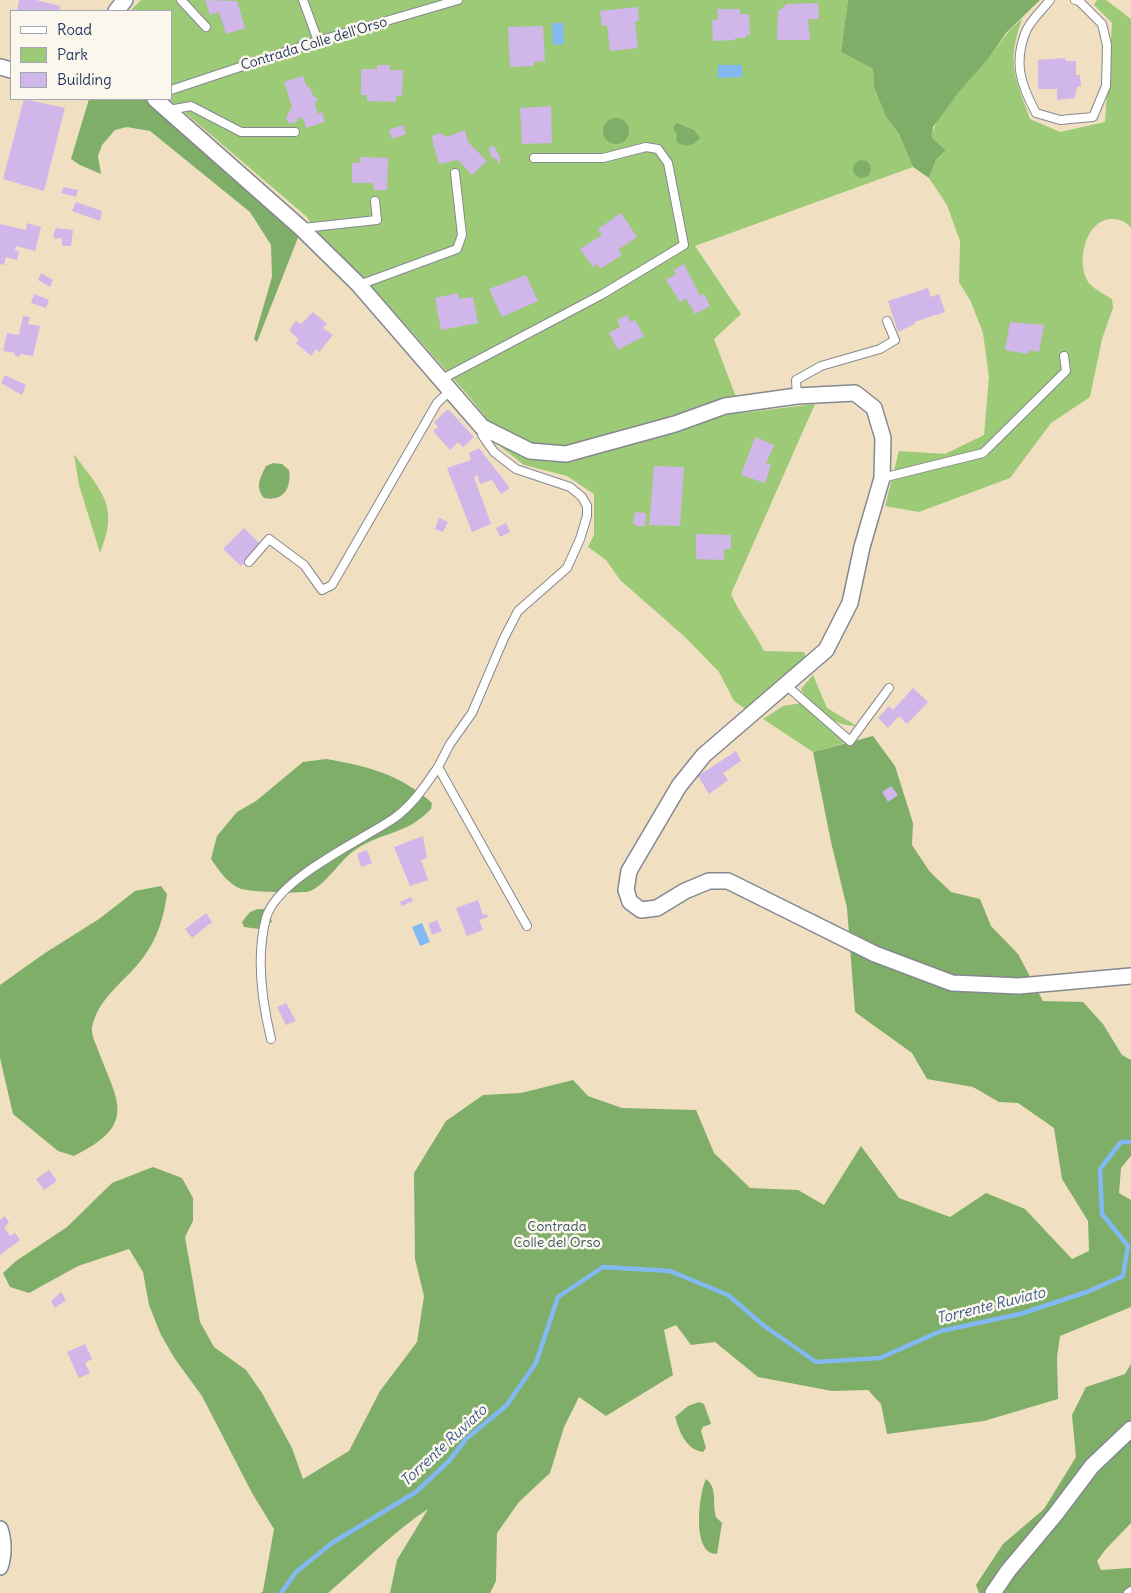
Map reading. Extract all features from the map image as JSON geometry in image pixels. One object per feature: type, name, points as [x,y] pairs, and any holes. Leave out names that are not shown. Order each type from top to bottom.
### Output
[{"type":"street","points":[[117,10],[125,0]]},
{"type":"street","points":[[156,100],[301,228],[358,285],[452,390],[482,427],[530,452],[566,454],[675,424],[725,406],[797,396],[855,393],[874,408],[883,438],[882,478],[862,547],[850,603],[826,650],[787,686],[704,754],[679,786],[629,871],[626,890],[630,902],[641,910],[657,908],[685,891],[709,881],[728,881],[875,954],[952,983],[1019,986],[1131,976]]},
{"type":"street","points":[[993,1593],[1008,1571],[1055,1515],[1092,1466],[1131,1428]]},
{"type":"street","points":[[0,1529],[2,1535],[2,1560],[0,1567]]},
{"type":"lane","points":[[181,0],[206,28]]},
{"type":"lane","points":[[303,0],[318,41]]},
{"type":"lane","name":"Contrada Colle dell'Orso","points":[[172,90],[318,41],[458,0]]},
{"type":"lane","points":[[1050,0],[1026,31],[1018,64],[1022,86],[1036,113],[1060,120],[1093,117],[1106,86],[1107,45],[1102,24],[1079,1],[1075,0]]},
{"type":"lane","points":[[167,110],[191,106],[241,132],[295,132]]},
{"type":"lane","points":[[442,379],[601,295],[684,245],[668,163],[658,149],[646,147],[602,158],[534,158]]},
{"type":"lane","points":[[358,285],[457,249],[462,235],[455,173]]},
{"type":"lane","points":[[301,228],[377,220],[375,201]]},
{"type":"lane","points":[[797,396],[796,380],[821,366],[880,349],[895,340],[887,321]]},
{"type":"lane","points":[[882,478],[983,453],[1066,371],[1064,356]]},
{"type":"lane","points":[[249,562],[269,539],[304,565],[322,590],[332,585],[437,403],[452,390]]},
{"type":"lane","points":[[271,1040],[264,997],[262,963],[266,918],[274,902],[310,870],[394,818],[420,794],[438,767],[450,744],[472,713],[504,638],[518,611],[567,568],[580,539],[587,516],[587,506],[582,497],[570,487],[516,468],[494,452],[482,434],[482,427]]},
{"type":"lane","points":[[787,686],[850,741],[889,688]]},
{"type":"lane","points":[[438,767],[527,926]]},
{"type":"green space","points":[[141,0],[848,0],[841,52],[873,69],[874,87],[886,117],[899,134],[913,167],[695,246],[741,314],[714,339],[742,413],[815,404],[731,594],[764,651],[804,652],[808,661],[748,711],[734,701],[719,672],[685,637],[620,580],[606,560],[588,547],[594,535],[594,494],[567,476],[524,465],[501,447],[487,419],[467,394],[379,295],[322,240],[307,217],[170,100],[172,100],[172,10],[131,10]]},
{"type":"green space","points":[[848,0],[1040,0],[1006,33],[988,59],[958,93],[933,127],[932,138],[946,150],[936,160],[929,178],[913,167],[899,134],[886,117],[874,87],[873,69],[841,52]]},
{"type":"green space","points":[[1097,0],[1106,0],[1131,19],[1131,228],[1120,220],[1102,221],[1094,227],[1085,246],[1083,267],[1085,276],[1092,286],[1112,299],[1113,308],[1102,339],[1090,397],[1051,423],[1010,478],[919,512],[885,506],[899,451],[945,454],[984,435],[989,377],[983,333],[971,302],[959,282],[960,241],[947,205],[929,178],[936,160],[946,150],[932,138],[934,128],[939,117],[954,97],[1022,19],[1014,48],[1014,70],[1030,119],[1060,132],[1105,122],[1112,23],[1094,5]]},
{"type":"green space","points":[[89,100],[151,100],[299,235],[257,342],[254,339],[272,277],[271,245],[250,212],[150,131],[127,127],[115,130],[102,145],[98,156],[101,174],[71,159]]},
{"type":"green space","points":[[616,118],[625,122],[629,131],[625,140],[616,144],[607,140],[603,131],[607,122]]},
{"type":"green space","points":[[677,123],[694,130],[700,138],[695,143],[682,145],[676,141],[677,135],[673,127]]},
{"type":"green space","points":[[862,160],[868,163],[871,169],[868,175],[862,178],[856,175],[853,169],[856,163]]},
{"type":"green space","points":[[74,454],[99,489],[105,499],[108,510],[106,536],[100,553],[79,485]]},
{"type":"green space","points":[[273,463],[282,464],[289,470],[289,483],[281,496],[271,499],[264,498],[259,486],[260,478],[266,466]]},
{"type":"green space","points":[[813,675],[827,708],[857,726],[832,720],[811,704],[801,689]]},
{"type":"green space","points":[[801,703],[848,742],[813,752],[763,719],[783,706]]},
{"type":"green space","name":"Contrada Colle del Orso","points":[[873,736],[895,766],[913,823],[912,845],[930,872],[951,892],[980,899],[991,926],[1018,954],[1043,1001],[1083,1002],[1103,1024],[1122,1055],[1131,1060],[1131,1156],[1121,1168],[1119,1193],[1131,1200],[1131,1307],[1060,1336],[1057,1357],[1058,1399],[984,1421],[887,1434],[881,1404],[868,1390],[832,1391],[758,1377],[715,1342],[691,1345],[676,1325],[664,1330],[673,1375],[606,1416],[579,1397],[564,1427],[550,1473],[519,1502],[497,1533],[496,1581],[490,1593],[390,1593],[397,1560],[428,1509],[389,1539],[328,1593],[261,1593],[263,1591],[274,1529],[252,1493],[202,1396],[175,1359],[161,1335],[149,1305],[143,1272],[129,1249],[78,1266],[29,1293],[10,1287],[3,1273],[16,1261],[67,1227],[112,1183],[153,1167],[182,1178],[193,1198],[193,1221],[185,1237],[200,1322],[214,1347],[246,1370],[262,1393],[292,1448],[303,1479],[349,1451],[380,1391],[417,1342],[424,1296],[415,1259],[414,1173],[446,1121],[483,1095],[521,1093],[573,1080],[588,1096],[622,1108],[696,1110],[714,1153],[750,1188],[798,1190],[824,1205],[861,1146],[899,1198],[950,1217],[986,1193],[1025,1209],[1072,1259],[1089,1251],[1088,1221],[1062,1179],[1054,1128],[1018,1103],[999,1102],[973,1087],[927,1079],[912,1053],[855,1012],[847,908],[831,842],[813,752]]},
{"type":"green space","points":[[326,759],[369,768],[395,778],[420,793],[432,803],[431,809],[421,818],[403,829],[375,839],[349,854],[322,883],[310,891],[252,891],[239,888],[230,882],[211,859],[217,836],[237,812],[256,801],[303,762]]},
{"type":"green space","points":[[161,886],[167,894],[162,918],[154,941],[138,964],[100,1007],[92,1028],[92,1034],[116,1098],[118,1111],[115,1122],[108,1133],[74,1156],[58,1151],[13,1114],[0,1058],[0,985],[45,953],[99,919],[135,891]]},
{"type":"green space","points":[[264,909],[269,912],[272,922],[259,929],[244,927],[242,922],[250,912]]},
{"type":"green space","points":[[1131,1364],[1131,1523],[1097,1561],[1101,1570],[1131,1568],[1131,1593],[979,1593],[976,1585],[1003,1544],[1044,1509],[1076,1457],[1072,1415],[1086,1387],[1125,1374]]},
{"type":"green space","points":[[699,1402],[704,1404],[711,1424],[703,1427],[701,1431],[706,1448],[703,1452],[692,1447],[684,1439],[675,1417],[688,1406]]},
{"type":"green space","points":[[706,1479],[712,1487],[716,1517],[722,1523],[717,1554],[709,1552],[703,1545],[700,1534],[701,1497]]},
{"type":"water","points":[[552,23],[563,23],[564,44],[553,45]]},
{"type":"water","points":[[718,65],[742,65],[742,77],[718,78]]},
{"type":"water","points":[[422,923],[430,942],[420,946],[412,927]]},
{"type":"building","points":[[19,0],[36,0],[60,6],[59,10],[17,10]]},
{"type":"building","points":[[205,0],[237,1],[245,28],[226,34],[219,12],[210,15]]},
{"type":"building","points":[[818,3],[819,19],[808,19],[810,40],[777,40],[778,11],[787,4]]},
{"type":"building","points":[[638,7],[639,21],[635,22],[638,48],[610,51],[607,25],[602,26],[600,11]]},
{"type":"building","points":[[717,9],[740,9],[740,14],[749,14],[750,35],[746,35],[746,38],[735,38],[735,40],[713,41],[712,20],[718,20]]},
{"type":"building","points":[[543,26],[545,61],[534,62],[534,66],[510,67],[508,27]]},
{"type":"building","points":[[1065,58],[1066,61],[1076,61],[1076,75],[1080,75],[1081,86],[1077,87],[1075,98],[1057,100],[1057,89],[1038,89],[1038,60]]},
{"type":"building","points":[[377,65],[390,65],[390,70],[403,70],[402,96],[396,96],[396,102],[367,101],[367,95],[361,95],[361,69],[377,69]]},
{"type":"building","points":[[303,76],[313,96],[318,98],[315,103],[318,114],[322,112],[325,122],[306,128],[304,120],[299,117],[296,122],[289,124],[286,117],[292,107],[284,82]]},
{"type":"building","points":[[24,100],[65,108],[44,191],[3,179]]},
{"type":"building","points":[[551,106],[552,143],[522,144],[520,108]]},
{"type":"building","points":[[403,125],[406,134],[392,139],[389,130]]},
{"type":"building","points":[[465,130],[468,142],[487,161],[472,175],[458,160],[439,164],[435,149],[432,146],[434,146],[432,136],[440,133],[447,137]]},
{"type":"building","points":[[494,146],[501,159],[499,164],[496,158],[493,159],[488,148]]},
{"type":"building","points":[[360,157],[388,158],[387,190],[374,190],[373,183],[352,183],[352,163],[360,163]]},
{"type":"building","points":[[64,187],[78,190],[76,197],[61,193]]},
{"type":"building","points":[[76,202],[102,211],[100,221],[72,211]]},
{"type":"building","points":[[621,213],[637,237],[618,250],[622,255],[600,269],[597,264],[593,267],[580,249],[602,235],[598,229]]},
{"type":"building","points":[[27,223],[41,227],[35,251],[16,246],[15,251],[19,251],[17,260],[6,257],[4,265],[0,264],[0,224],[26,230]]},
{"type":"building","points":[[56,228],[73,230],[71,246],[62,246],[62,238],[55,239],[53,235]]},
{"type":"building","points":[[684,264],[700,296],[704,294],[710,306],[695,314],[686,299],[680,302],[666,280],[676,274],[674,270]]},
{"type":"building","points":[[41,273],[53,280],[50,287],[38,280]]},
{"type":"building","points":[[526,275],[538,301],[502,317],[489,289]]},
{"type":"building","points":[[928,288],[931,297],[939,294],[945,312],[914,322],[915,324],[898,332],[888,301]]},
{"type":"building","points":[[458,293],[459,299],[473,297],[478,323],[441,330],[435,298]]},
{"type":"building","points":[[34,294],[49,300],[46,308],[31,303]]},
{"type":"building","points":[[313,312],[327,324],[323,328],[333,335],[319,352],[316,349],[311,356],[296,343],[299,340],[289,330],[296,321],[301,324]]},
{"type":"building","points":[[627,315],[631,322],[635,320],[644,336],[618,350],[609,333],[620,327],[617,320]]},
{"type":"building","points":[[23,316],[30,317],[28,324],[40,326],[33,356],[20,354],[19,357],[15,356],[15,353],[3,351],[7,333],[19,335]]},
{"type":"building","points":[[1010,322],[1044,325],[1039,352],[1029,350],[1028,354],[1005,350]]},
{"type":"building","points":[[5,375],[26,385],[22,395],[1,383]]},
{"type":"building","points":[[448,409],[474,437],[463,447],[458,442],[450,450],[433,431],[438,427],[434,422]]},
{"type":"building","points":[[755,437],[774,445],[766,463],[771,465],[765,483],[741,475]]},
{"type":"building","points":[[479,448],[510,488],[501,494],[492,480],[480,484],[477,475],[474,477],[491,524],[472,532],[447,468],[471,460],[469,453]]},
{"type":"building","points":[[654,466],[684,467],[680,526],[649,525]]},
{"type":"building","points":[[635,512],[646,513],[645,526],[636,526],[633,523]]},
{"type":"building","points":[[439,518],[448,522],[443,532],[435,529]]},
{"type":"building","points":[[506,523],[510,532],[500,537],[496,528]]},
{"type":"building","points":[[244,528],[262,546],[241,566],[223,549]]},
{"type":"building","points":[[696,534],[731,535],[731,549],[724,549],[724,560],[696,559]]},
{"type":"building","points":[[913,688],[928,702],[907,724],[899,716],[888,728],[878,718],[889,706],[893,710]]},
{"type":"building","points":[[736,751],[741,761],[723,773],[728,780],[709,794],[698,776]]},
{"type":"building","points":[[891,786],[898,795],[888,802],[882,792]]},
{"type":"building","points":[[423,836],[427,858],[421,860],[428,880],[410,886],[394,847]]},
{"type":"building","points":[[367,850],[372,863],[361,867],[357,854]]},
{"type":"building","points":[[411,897],[413,901],[402,906],[400,902]]},
{"type":"building","points":[[478,900],[483,915],[487,914],[488,917],[479,920],[483,930],[467,936],[456,908]]},
{"type":"building","points":[[206,913],[212,922],[192,938],[185,929]]},
{"type":"building","points":[[437,920],[442,931],[432,935],[428,924]]},
{"type":"building","points":[[286,1003],[296,1021],[286,1025],[277,1007]]},
{"type":"building","points":[[49,1170],[57,1181],[44,1190],[36,1179]]},
{"type":"building","points":[[5,1216],[9,1223],[4,1227],[10,1236],[15,1233],[20,1240],[0,1255],[0,1220]]},
{"type":"building","points":[[61,1292],[66,1300],[55,1308],[51,1301]]},
{"type":"building","points":[[85,1344],[92,1359],[85,1363],[90,1373],[79,1378],[67,1352]]},
{"type":"waterway","name":"Torrente Ruviato","points":[[281,1593],[296,1572],[332,1543],[416,1492],[449,1461],[466,1439],[506,1406],[536,1363],[558,1297],[603,1267],[670,1271],[728,1295],[763,1325],[816,1362],[880,1358],[941,1331],[1020,1314],[1087,1292],[1123,1276],[1128,1246],[1102,1214],[1100,1169],[1121,1142],[1131,1142]]}]
